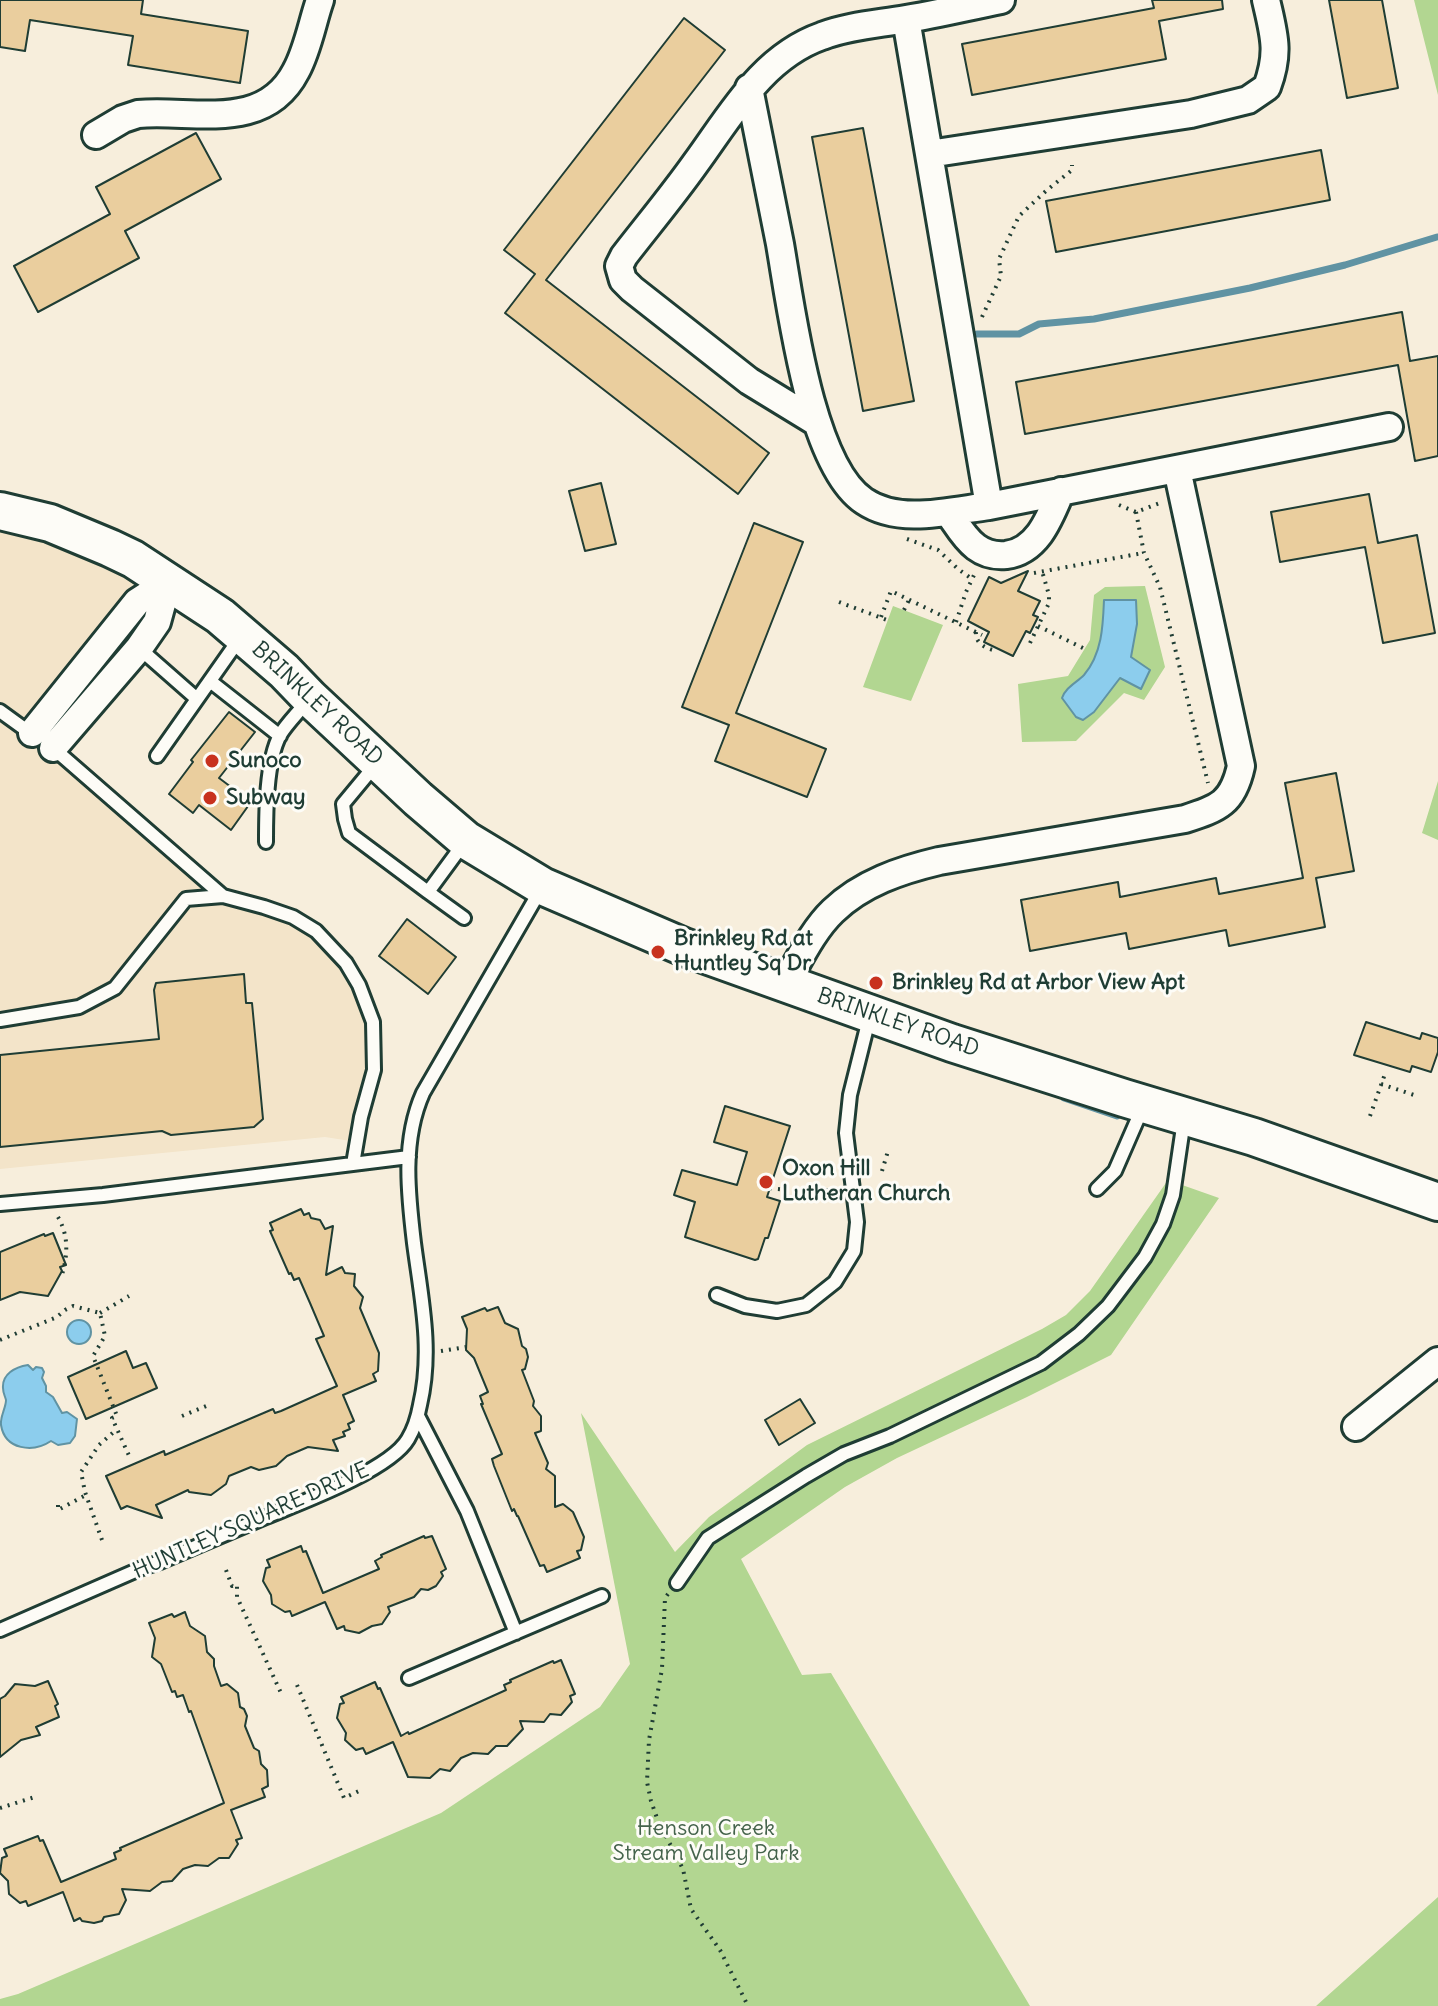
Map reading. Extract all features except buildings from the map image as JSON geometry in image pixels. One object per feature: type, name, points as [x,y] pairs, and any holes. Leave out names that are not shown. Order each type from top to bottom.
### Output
[{"type":"main road","name":"BRINKLEY ROAD","points":[[0,511],[50,523],[133,559],[220,616],[284,671],[418,799],[466,840],[542,886],[659,937],[870,1014],[1008,1062],[1254,1137],[1438,1202]]},
{"type":"street","points":[[96,135],[138,114],[240,113],[261,107],[283,89],[297,69],[320,0]]},
{"type":"street","points":[[816,422],[749,381],[646,302],[623,280],[619,266],[749,88],[801,45],[822,35],[854,27],[1001,0]]},
{"type":"street","points":[[929,154],[1191,114],[1248,100],[1267,87],[1275,60],[1275,43],[1266,0]]},
{"type":"street","points":[[906,19],[989,506]]},
{"type":"street","points":[[749,88],[793,321],[816,422],[831,458],[847,485],[863,501],[906,514],[948,512],[1389,427]]},
{"type":"street","points":[[785,984],[832,911],[884,878],[939,861],[1185,819],[1215,807],[1227,799],[1237,786],[1241,766],[1177,469]]},
{"type":"street","points":[[948,512],[976,547],[1000,555],[1016,553],[1039,535],[1061,491]]},
{"type":"street","points":[[42,741],[139,648],[157,622],[168,582]]},
{"type":"street","points":[[42,741],[137,602],[168,582]]},
{"type":"street","points":[[1356,1427],[1435,1367]]},
{"type":"lane","points":[[157,756],[242,636]]},
{"type":"lane","points":[[139,648],[197,699]]},
{"type":"lane","points":[[210,681],[280,736]]},
{"type":"lane","points":[[266,842],[266,809],[272,762],[280,736],[310,698]]},
{"type":"lane","points":[[0,711],[42,741],[223,896]]},
{"type":"lane","points":[[379,761],[343,804],[349,833],[464,918]]},
{"type":"lane","points":[[428,892],[466,840]]},
{"type":"lane","name":"HUNTLEY SQUARE DRIVE","points":[[0,1630],[307,1500],[371,1470],[403,1447],[418,1416],[426,1377],[427,1347],[409,1201],[412,1124],[423,1093],[542,886]]},
{"type":"lane","points":[[0,1020],[79,1007],[115,988],[186,899],[223,896],[293,917],[316,931],[346,963],[359,985],[373,1022],[374,1070],[361,1117],[353,1164]]},
{"type":"lane","points":[[717,1295],[745,1306],[777,1311],[806,1305],[835,1282],[854,1251],[857,1222],[846,1133],[850,1095],[870,1014]]},
{"type":"lane","points":[[1097,1189],[1115,1171],[1144,1105]]},
{"type":"lane","points":[[677,1583],[708,1538],[771,1497],[844,1454],[890,1436],[1041,1363],[1079,1334],[1108,1306],[1145,1257],[1163,1224],[1173,1195],[1184,1117]]},
{"type":"lane","points":[[0,1204],[103,1195],[409,1157]]},
{"type":"lane","points":[[418,1416],[467,1511],[516,1633]]},
{"type":"lane","points":[[409,1678],[602,1596]]},
{"type":"path","points":[[973,321],[980,321],[994,293],[1001,276],[999,259],[1019,216],[1072,170],[1072,165]]},
{"type":"path","points":[[888,511],[904,538],[938,550],[972,579],[956,622]]},
{"type":"path","points":[[1136,512],[1144,553],[1160,587],[1215,807]]},
{"type":"path","points":[[1032,573],[1144,553]]},
{"type":"path","points":[[1030,643],[1049,603],[1042,571]]},
{"type":"path","points":[[881,617],[891,591],[982,635]]},
{"type":"path","points":[[904,610],[909,600]]},
{"type":"path","points":[[839,602],[887,620]]},
{"type":"path","points":[[1038,626],[1085,649]]},
{"type":"path","points":[[976,632],[975,638],[980,644],[997,651]]},
{"type":"path","points":[[1370,1116],[1386,1071]]},
{"type":"path","points":[[1381,1084],[1414,1095]]},
{"type":"path","points":[[882,1171],[888,1151]]},
{"type":"path","points":[[770,1188],[853,1193]]},
{"type":"path","points":[[57,1214],[65,1228],[67,1246],[61,1278]]},
{"type":"path","points":[[0,1340],[57,1317],[73,1306],[100,1313],[129,1296]]},
{"type":"path","points":[[100,1313],[105,1336],[93,1356],[117,1416],[112,1418],[131,1460]]},
{"type":"path","points":[[438,1352],[466,1347]]},
{"type":"path","points":[[182,1416],[211,1404]]},
{"type":"path","points":[[102,1540],[81,1472],[99,1445],[117,1429]]},
{"type":"path","points":[[58,1505],[58,1510],[86,1495]]},
{"type":"path","points":[[226,1570],[232,1586],[237,1585],[237,1597],[281,1693]]},
{"type":"path","points":[[677,1583],[665,1598],[662,1669],[649,1740],[647,1782],[658,1821],[683,1869],[691,1909],[720,1950],[748,2006]]},
{"type":"path","points":[[297,1685],[344,1798],[359,1791]]},
{"type":"path","points":[[0,1808],[38,1796]]},
{"type":"shaded area","points":[[0,511],[168,582],[32,734],[53,748],[223,896],[293,917],[346,963],[373,1022],[374,1070],[357,1142],[325,1137],[0,1169]]},
{"type":"green space","points":[[1414,0],[1438,0],[1438,95]]},
{"type":"green space","points":[[1145,586],[1165,667],[1144,700],[1124,693],[1076,741],[1022,742],[1018,684],[1068,676],[1090,640],[1094,595],[1105,587]]},
{"type":"green space","points":[[893,606],[943,625],[911,701],[863,687]]},
{"type":"green space","points":[[1438,781],[1438,840],[1422,833]]},
{"type":"green space","name":"Henson Creek Stream Valley Park","points":[[1168,1180],[1219,1198],[1111,1355],[897,1458],[845,1487],[741,1559],[802,1675],[831,1673],[1030,2006],[0,2006],[0,1999],[441,1813],[600,1707],[630,1664],[581,1413],[675,1552],[709,1517],[807,1445],[1066,1315],[1090,1291]]},
{"type":"green space","points":[[1438,1897],[1438,2006],[1316,2006]]},
{"type":"water","points":[[1104,600],[1136,600],[1137,624],[1131,657],[1150,670],[1141,689],[1120,678],[1094,712],[1083,720],[1076,717],[1062,698],[1095,658],[1102,630]]},
{"type":"water","points":[[79,1320],[90,1327],[91,1332],[84,1343],[79,1344],[68,1337],[67,1332],[74,1321]]},
{"type":"water","points":[[28,1365],[33,1370],[42,1368],[46,1392],[53,1397],[62,1413],[67,1412],[77,1419],[75,1436],[70,1443],[58,1445],[51,1441],[36,1447],[21,1447],[8,1440],[4,1433],[1,1425],[6,1403],[3,1383],[14,1369]]},
{"type":"waterway","points":[[977,334],[1019,334],[1039,324],[1094,319],[1250,288],[1345,265],[1437,237]]},
{"type":"waterway","points":[[1064,1098],[1117,1116]]},
{"type":"place","name":"Sunoco","points":[[212,761]]},
{"type":"place","name":"Subway","points":[[210,798]]},
{"type":"place","name":"Brinkley Rd at Huntley Sq Dr","points":[[658,952]]},
{"type":"place","name":"Brinkley Rd at Arbor View Apt","points":[[876,983]]},
{"type":"place","name":"Oxon Hill Lutheran Church","points":[[766,1182]]}]
